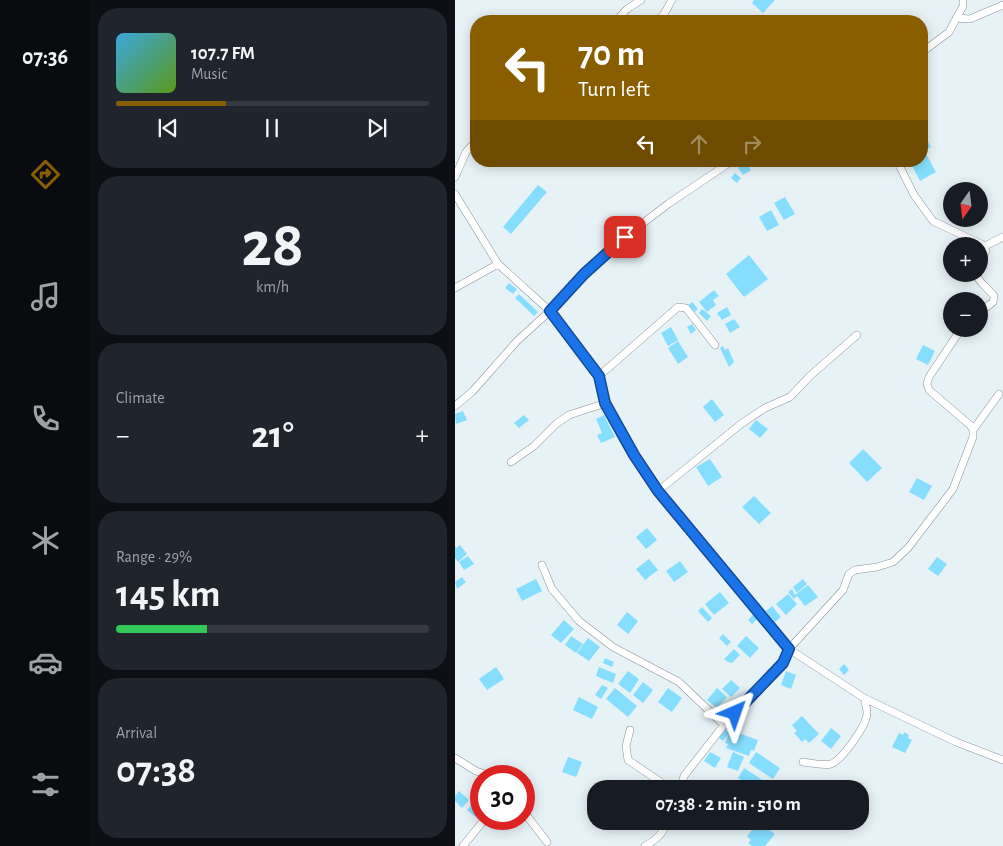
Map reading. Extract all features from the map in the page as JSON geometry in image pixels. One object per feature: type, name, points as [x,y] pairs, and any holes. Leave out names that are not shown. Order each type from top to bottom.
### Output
[{"type":"street","points":[[622,15],[641,0]]},
{"type":"street","points":[[663,15],[672,0]]},
{"type":"street","points":[[928,48],[949,32],[963,6],[963,0]]},
{"type":"street","points":[[956,18],[970,19],[1003,5]]},
{"type":"street","points":[[455,177],[466,152],[470,148]]},
{"type":"street","points":[[455,406],[472,392],[517,341],[550,311],[584,274],[625,237],[668,204],[723,167]]},
{"type":"street","points":[[900,167],[914,194],[933,221],[966,237]]},
{"type":"street","points":[[455,194],[498,264],[550,311],[599,376],[605,403],[634,455],[658,491],[789,649],[864,698],[956,742],[1003,760]]},
{"type":"street","points":[[988,244],[1003,237]]},
{"type":"street","points":[[455,288],[498,264]]},
{"type":"street","points":[[980,282],[994,296],[993,302],[988,306]]},
{"type":"street","points":[[599,376],[678,307],[686,308],[715,344]]},
{"type":"street","points":[[658,491],[741,424],[765,408],[790,396],[857,335]]},
{"type":"street","points":[[683,780],[724,726],[783,663],[789,649],[843,590],[849,574],[855,570],[893,562],[908,548],[953,489],[973,438],[973,430],[970,425],[929,390],[927,384],[929,377],[956,337]]},
{"type":"street","points":[[973,430],[999,394]]},
{"type":"street","points":[[511,462],[534,446],[556,424],[569,416],[605,403]]},
{"type":"street","points":[[541,565],[552,589],[579,621],[613,647],[679,682],[724,726]]},
{"type":"street","points":[[803,762],[822,765],[833,763],[840,757],[864,726],[867,713],[864,698]]},
{"type":"street","points":[[630,730],[626,746],[628,760],[658,780]]},
{"type":"street","points":[[455,758],[470,767]]},
{"type":"street","points":[[535,826],[547,842]]},
{"type":"street","points":[[463,846],[476,830]]},
{"type":"street","points":[[645,846],[653,842],[664,830]]},
{"type":"building","points":[[754,0],[775,0],[763,13],[752,3]]},
{"type":"building","points":[[928,158],[936,172],[920,181],[913,167],[928,167]]},
{"type":"building","points":[[749,167],[751,170],[743,175],[738,168]]},
{"type":"building","points":[[735,173],[741,178],[737,183],[731,178]]},
{"type":"building","points":[[538,185],[547,192],[511,234],[503,227]]},
{"type":"building","points":[[785,197],[795,214],[784,220],[774,203]]},
{"type":"building","points":[[771,210],[779,225],[767,231],[759,217]]},
{"type":"building","points":[[749,255],[768,279],[744,297],[726,274]]},
{"type":"building","points":[[509,283],[517,289],[513,294],[505,288]]},
{"type":"building","points":[[714,290],[719,296],[713,300],[716,305],[707,312],[699,302]]},
{"type":"building","points":[[519,294],[538,312],[534,316],[515,298]]},
{"type":"building","points":[[692,302],[698,309],[695,312],[688,305]]},
{"type":"building","points":[[727,307],[731,315],[722,320],[717,313]]},
{"type":"building","points":[[702,309],[711,316],[707,321],[699,313]]},
{"type":"building","points":[[734,319],[740,327],[730,333],[725,324]]},
{"type":"building","points":[[692,324],[696,330],[691,334],[687,327]]},
{"type":"building","points":[[671,327],[678,340],[668,346],[661,333]]},
{"type":"building","points":[[678,341],[688,357],[678,364],[668,348]]},
{"type":"building","points":[[923,345],[935,351],[928,365],[916,359]]},
{"type":"building","points":[[723,346],[725,350],[728,348],[734,362],[729,367],[720,348]]},
{"type":"building","points":[[712,399],[724,415],[715,422],[703,407]]},
{"type":"building","points":[[463,411],[467,420],[456,424],[455,414]]},
{"type":"building","points":[[524,415],[529,420],[519,428],[514,423]]},
{"type":"building","points":[[604,415],[615,437],[601,443],[597,435],[602,433],[596,419]]},
{"type":"building","points":[[756,420],[768,429],[760,438],[749,429]]},
{"type":"building","points":[[863,449],[882,468],[867,482],[849,463]]},
{"type":"building","points":[[710,459],[722,477],[708,486],[696,467]]},
{"type":"building","points":[[917,478],[932,486],[924,500],[909,492]]},
{"type":"building","points":[[754,496],[771,513],[759,524],[742,507]]},
{"type":"building","points":[[647,528],[657,540],[646,549],[636,537]]},
{"type":"building","points":[[460,545],[467,554],[458,562],[455,558],[455,546],[456,548]]},
{"type":"building","points":[[468,556],[474,564],[464,570],[459,562]]},
{"type":"building","points":[[937,557],[947,564],[938,576],[928,569]]},
{"type":"building","points":[[649,559],[658,570],[645,580],[636,569]]},
{"type":"building","points":[[680,561],[688,572],[674,582],[666,571]]},
{"type":"building","points":[[462,577],[466,582],[457,589],[455,582]]},
{"type":"building","points":[[536,579],[542,591],[522,601],[516,589]]},
{"type":"building","points":[[803,579],[807,584],[797,593],[793,587]]},
{"type":"building","points":[[808,585],[818,597],[805,606],[797,596],[794,599],[788,592],[792,589],[795,595]]},
{"type":"building","points":[[720,592],[729,603],[714,615],[705,604]]},
{"type":"building","points":[[788,594],[797,604],[786,615],[776,604]]},
{"type":"building","points":[[772,606],[781,617],[775,622],[766,611]]},
{"type":"building","points":[[702,607],[712,618],[708,622],[698,611]]},
{"type":"building","points":[[627,612],[638,621],[628,634],[617,625]]},
{"type":"building","points":[[753,615],[757,619],[752,624],[748,620]]},
{"type":"building","points":[[564,620],[574,629],[561,643],[551,635]]},
{"type":"building","points":[[723,634],[731,642],[727,646],[719,638]]},
{"type":"building","points":[[571,636],[583,644],[576,653],[565,645]]},
{"type":"building","points":[[746,636],[759,648],[750,658],[737,646]]},
{"type":"building","points":[[588,638],[600,647],[589,661],[577,653]]},
{"type":"building","points":[[734,649],[740,655],[732,663],[728,662],[724,659]]},
{"type":"building","points":[[605,658],[614,662],[612,667],[603,663]]},
{"type":"building","points":[[844,664],[849,670],[844,675],[839,669]]},
{"type":"building","points":[[496,667],[504,679],[487,690],[479,679]]},
{"type":"building","points":[[599,667],[616,674],[613,683],[596,676]]},
{"type":"building","points":[[628,671],[639,679],[630,693],[618,684]]},
{"type":"building","points":[[786,671],[796,675],[791,689],[781,685]]},
{"type":"building","points":[[731,680],[740,688],[731,697],[722,689]]},
{"type":"building","points":[[643,682],[653,690],[643,703],[633,695]]},
{"type":"building","points":[[602,685],[608,688],[601,699],[595,695]]},
{"type":"building","points":[[615,688],[637,706],[628,717],[606,699]]},
{"type":"building","points":[[668,688],[682,698],[672,712],[658,702]]},
{"type":"building","points":[[717,688],[727,697],[717,708],[707,700]]},
{"type":"building","points":[[579,697],[598,707],[592,719],[573,710]]},
{"type":"building","points":[[802,716],[819,734],[809,743],[805,739],[802,742],[794,733],[797,731],[792,725]]},
{"type":"building","points":[[831,728],[841,736],[831,749],[821,741]]},
{"type":"building","points":[[725,729],[729,733],[723,741],[718,737]]},
{"type":"building","points":[[730,730],[758,740],[754,751],[751,750],[749,756],[726,748],[728,744],[725,743]]},
{"type":"building","points":[[904,732],[912,740],[905,753],[892,747],[899,733],[903,735]]},
{"type":"building","points":[[710,752],[721,758],[715,768],[704,761]]},
{"type":"building","points":[[733,752],[744,757],[738,771],[727,767]]},
{"type":"building","points":[[756,752],[780,768],[773,779],[749,763]]},
{"type":"building","points":[[568,757],[582,762],[576,777],[562,772]]},
{"type":"building","points":[[744,768],[762,780],[741,780],[738,778]]},
{"type":"building","points":[[459,791],[469,800],[462,808],[455,801],[455,796]]},
{"type":"building","points":[[752,830],[770,830],[775,834],[765,846],[752,846],[748,843],[751,840],[747,836]]},
{"type":"route","points":[[625,237],[584,274],[550,311],[599,376],[605,403],[634,455],[658,491],[789,649],[783,663],[735,713]]}]
